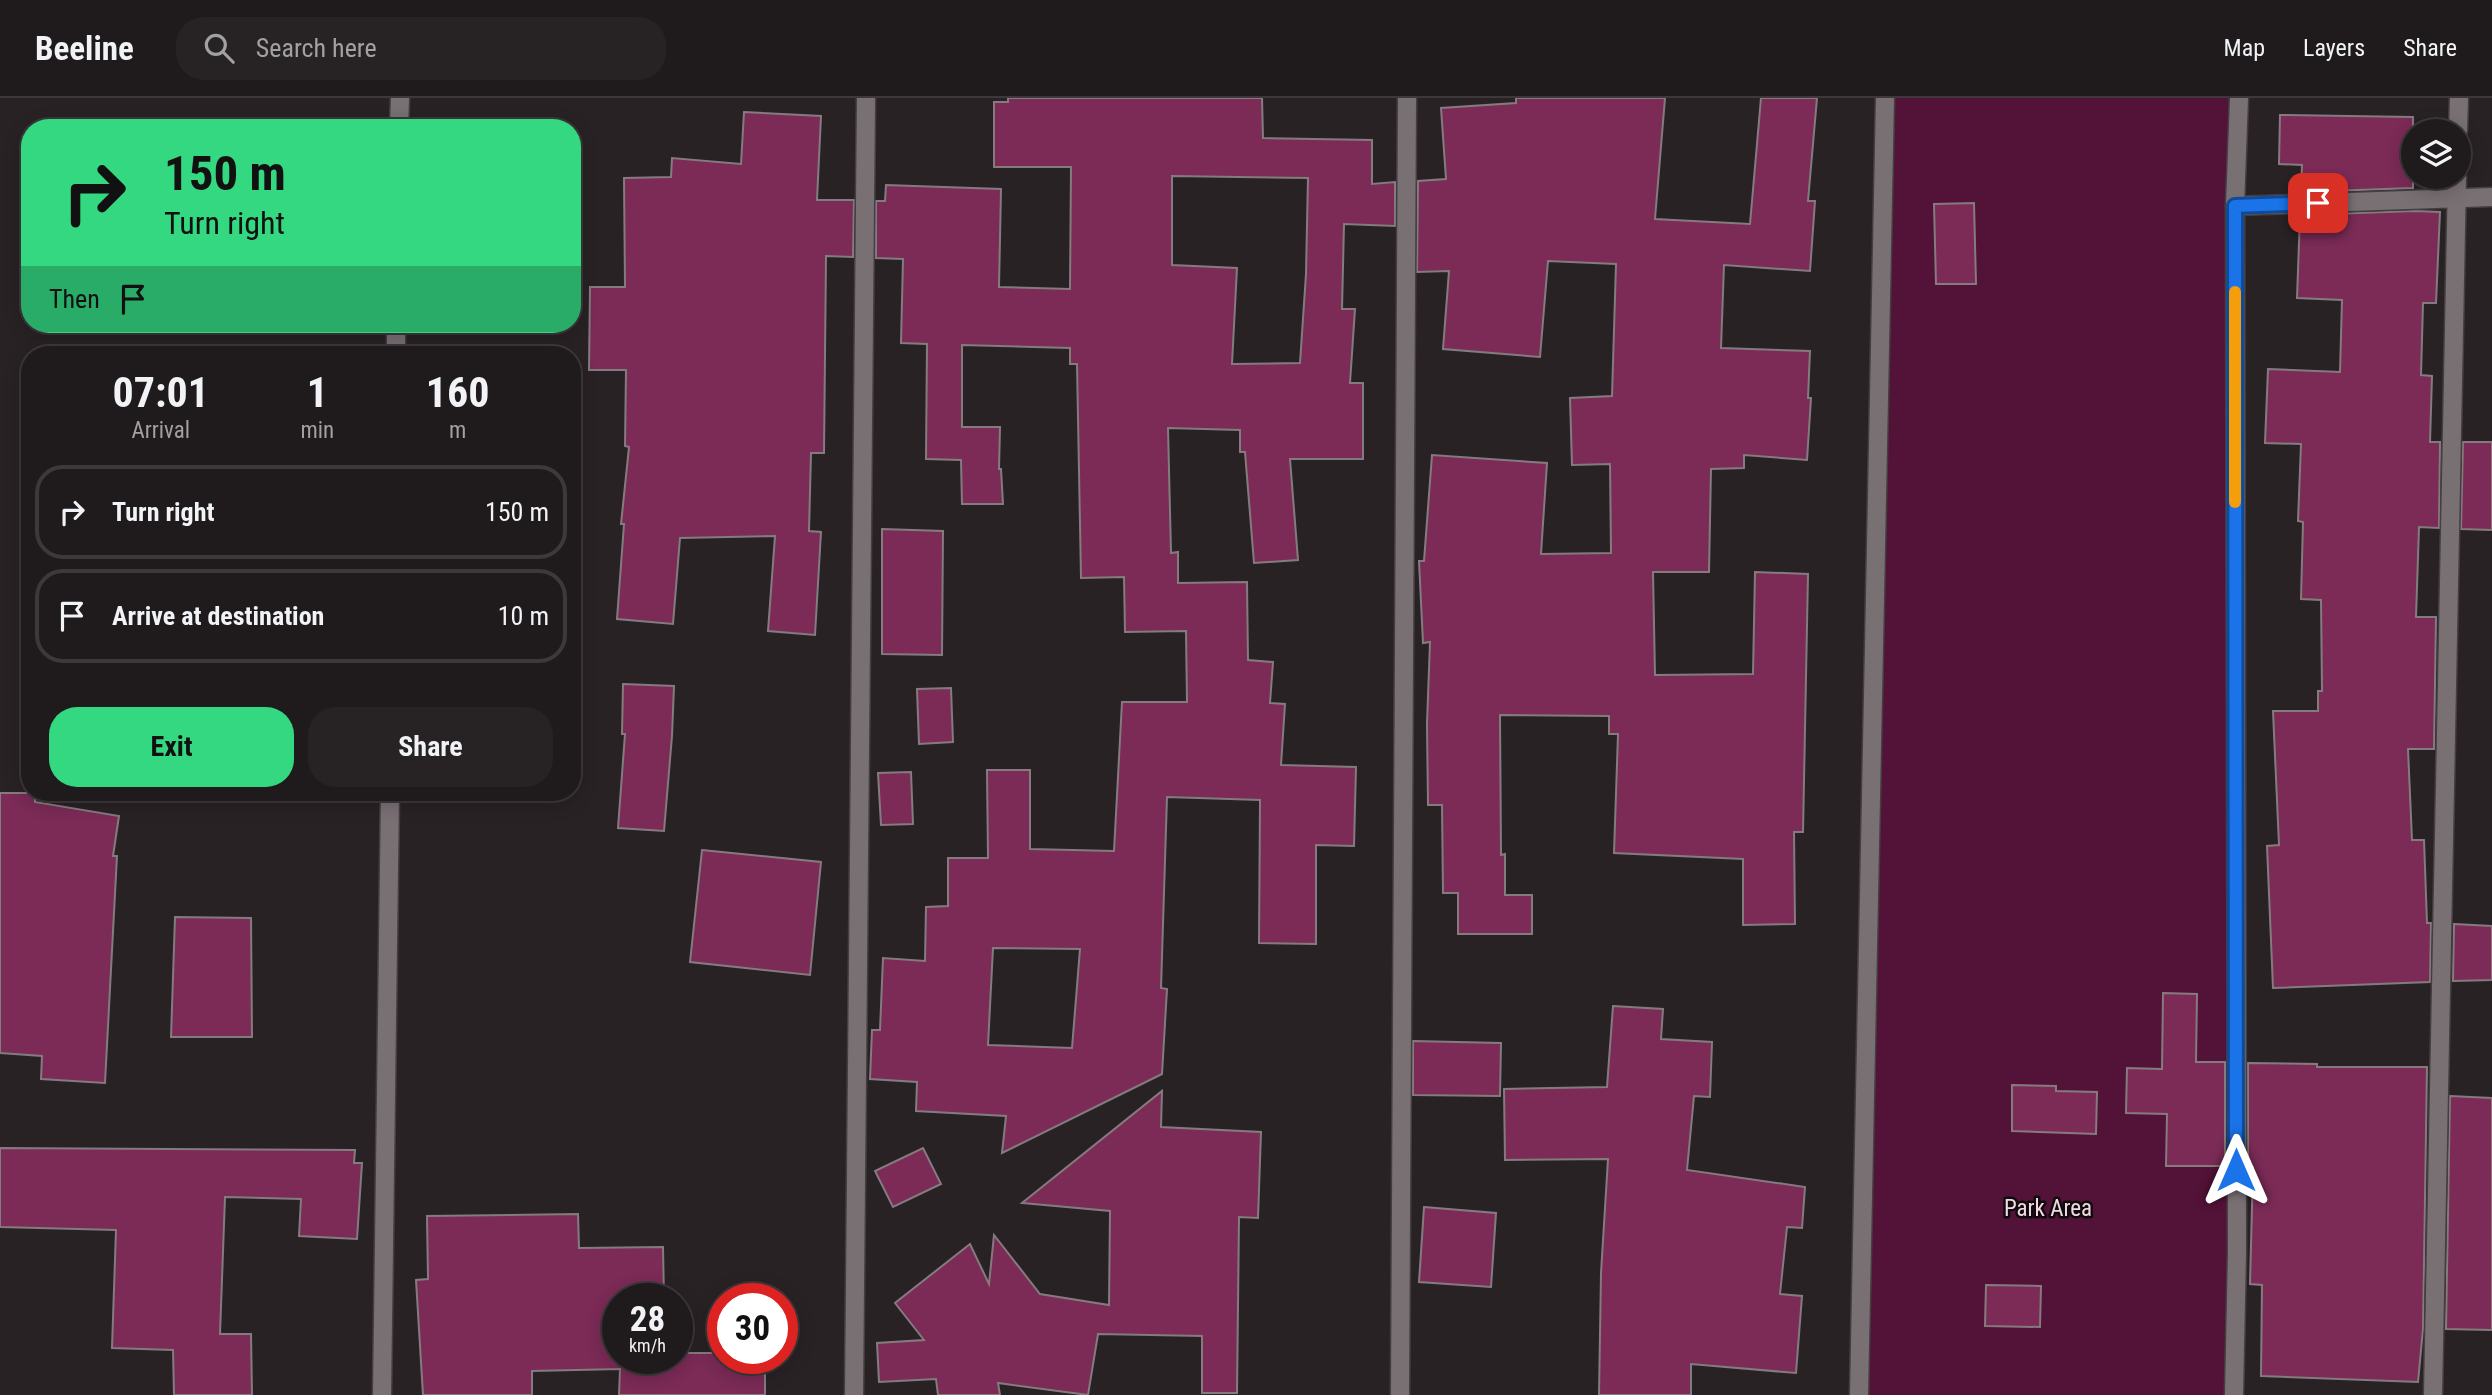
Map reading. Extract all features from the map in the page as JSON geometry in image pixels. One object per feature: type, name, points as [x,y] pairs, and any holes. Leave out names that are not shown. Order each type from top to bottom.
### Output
[{"type":"street","points":[[399,119],[400,98]]},
{"type":"street","points":[[855,1395],[866,98]]},
{"type":"street","points":[[1400,1395],[1408,98]]},
{"type":"street","points":[[1859,1395],[1885,98]]},
{"type":"street","points":[[2234,1395],[2235,206],[2239,98]]},
{"type":"street","points":[[2458,119],[2459,98]]},
{"type":"street","points":[[2432,1395],[2457,189]]},
{"type":"street","points":[[2235,206],[2492,197]]},
{"type":"street","points":[[382,1395],[390,801]]},
{"type":"green space","name":"Park Area","points":[[1885,98],[2244,98],[2232,1395],[1859,1395]]},
{"type":"building","points":[[1008,98],[1262,98],[1263,138],[1372,140],[1372,184],[1395,182],[1395,226],[1344,224],[1342,309],[1355,309],[1350,383],[1363,383],[1363,459],[1290,459],[1298,560],[1254,563],[1245,452],[1240,452],[1240,430],[1168,428],[1171,553],[1178,552],[1178,583],[1247,582],[1248,660],[1273,662],[1270,703],[1285,704],[1281,765],[1356,767],[1354,846],[1316,845],[1316,944],[1259,943],[1260,800],[1167,797],[1161,988],[1167,989],[1162,1074],[1002,1153],[1006,1116],[916,1111],[917,1082],[870,1079],[872,1030],[880,1030],[883,958],[925,961],[926,907],[948,906],[948,858],[988,858],[987,770],[1030,770],[1030,849],[1114,851],[1122,702],[1187,702],[1186,631],[1125,632],[1124,577],[1081,578],[1077,364],[1070,364],[1070,348],[962,345],[962,427],[1000,427],[999,469],[1003,504],[962,504],[961,460],[926,459],[927,344],[901,343],[903,259],[876,258],[876,201],[885,201],[886,185],[1001,189],[999,287],[1070,289],[1071,167],[994,167],[994,102],[1008,102]],"holes":[[[1172,176],[1308,178],[1306,274],[1300,363],[1232,364],[1237,268],[1172,265]],[[993,948],[1080,949],[1072,1048],[988,1045]]]},
{"type":"building","points":[[1516,98],[1665,98],[1655,219],[1750,224],[1761,98],[1817,98],[1808,201],[1815,201],[1810,271],[1724,265],[1721,348],[1810,351],[1808,398],[1811,398],[1807,460],[1744,455],[1744,468],[1711,469],[1709,572],[1653,572],[1655,675],[1753,674],[1755,572],[1808,574],[1803,832],[1794,832],[1795,924],[1743,925],[1743,859],[1614,853],[1618,734],[1609,734],[1609,716],[1500,715],[1501,855],[1505,854],[1505,895],[1532,895],[1532,934],[1458,934],[1458,893],[1443,893],[1442,805],[1428,805],[1430,642],[1423,643],[1419,561],[1424,561],[1432,455],[1547,463],[1541,554],[1611,553],[1610,464],[1572,465],[1570,398],[1612,396],[1616,264],[1548,261],[1540,357],[1443,349],[1449,271],[1417,272],[1418,181],[1446,179],[1441,108],[1516,103]]},
{"type":"building","points":[[744,112],[821,116],[817,200],[854,200],[853,257],[826,256],[824,453],[811,453],[809,531],[821,532],[815,635],[768,631],[775,536],[680,538],[673,624],[617,619],[624,524],[621,524],[629,447],[625,446],[626,370],[589,370],[590,287],[625,287],[624,178],[671,177],[672,158],[741,164]]},
{"type":"building","points":[[2280,115],[2413,117],[2401,119],[2401,188],[2301,192],[2302,165],[2279,164]]},
{"type":"building","points":[[1974,203],[1976,284],[1936,284],[1934,204]]},
{"type":"building","points":[[2440,212],[2436,303],[2423,303],[2421,375],[2432,376],[2430,442],[2440,442],[2439,528],[2419,527],[2416,617],[2436,617],[2434,749],[2408,749],[2412,840],[2424,840],[2427,923],[2431,923],[2430,982],[2273,988],[2267,846],[2279,845],[2273,711],[2318,711],[2318,691],[2322,691],[2321,600],[2301,599],[2303,522],[2298,521],[2301,444],[2265,443],[2268,369],[2340,372],[2342,300],[2297,298],[2300,215]]},
{"type":"building","points":[[2463,442],[2492,442],[2492,530],[2461,529]]},
{"type":"building","points":[[882,529],[943,531],[942,655],[882,654]]},
{"type":"building","points":[[623,684],[674,686],[664,831],[618,828],[625,734],[622,734]]},
{"type":"building","points":[[951,688],[953,742],[919,744],[917,689]]},
{"type":"building","points":[[911,772],[913,824],[881,825],[878,773]]},
{"type":"building","points":[[0,793],[21,793],[21,801],[35,801],[119,816],[113,856],[117,856],[105,1083],[41,1079],[42,1056],[0,1053]]},
{"type":"building","points":[[702,850],[821,862],[810,975],[690,962]]},
{"type":"building","points":[[175,917],[251,918],[252,1037],[171,1037]]},
{"type":"building","points":[[2454,924],[2492,926],[2492,980],[2453,981]]},
{"type":"building","points":[[2163,993],[2197,994],[2196,1062],[2225,1062],[2225,1166],[2166,1166],[2167,1114],[2126,1113],[2127,1068],[2162,1069]]},
{"type":"building","points":[[1613,1006],[1663,1009],[1661,1039],[1712,1042],[1710,1097],[1694,1096],[1687,1170],[1805,1187],[1802,1228],[1787,1227],[1780,1294],[1802,1296],[1796,1373],[1691,1364],[1691,1395],[1599,1395],[1601,1273],[1608,1159],[1505,1160],[1504,1089],[1607,1087]]},
{"type":"building","points":[[1413,1041],[1501,1043],[1500,1096],[1413,1095]]},
{"type":"building","points":[[2248,1063],[2317,1064],[2317,1067],[2427,1067],[2423,1329],[2418,1382],[2261,1376],[2262,1285],[2250,1284],[2253,1167],[2248,1167]]},
{"type":"building","points":[[2012,1085],[2056,1086],[2056,1091],[2097,1092],[2096,1134],[2012,1131]]},
{"type":"building","points":[[1162,1091],[1161,1127],[1261,1132],[1258,1218],[1239,1217],[1237,1393],[1202,1393],[1202,1336],[1098,1334],[1088,1395],[998,1383],[1000,1395],[938,1395],[936,1379],[879,1382],[877,1343],[924,1340],[895,1303],[970,1244],[989,1284],[994,1235],[1040,1294],[1109,1305],[1110,1211],[1022,1203]]},
{"type":"building","points":[[2450,1096],[2492,1098],[2492,1330],[2446,1329]]},
{"type":"building","points":[[0,1148],[355,1150],[354,1163],[362,1163],[357,1239],[299,1236],[301,1199],[225,1197],[220,1334],[251,1334],[252,1395],[174,1395],[173,1350],[112,1348],[116,1230],[0,1227]]},
{"type":"building","points":[[923,1148],[941,1184],[893,1207],[875,1171]]},
{"type":"building","points":[[1424,1207],[1496,1213],[1491,1287],[1419,1282]]},
{"type":"building","points":[[578,1214],[579,1248],[663,1247],[664,1283],[602,1283],[602,1369],[532,1371],[532,1395],[423,1395],[416,1280],[428,1279],[427,1216]]},
{"type":"building","points":[[1986,1285],[2041,1286],[2040,1327],[1985,1326]]},
{"type":"building","points":[[693,1353],[707,1353],[707,1374],[765,1374],[765,1395],[619,1395],[620,1374],[693,1374]]},
{"type":"slow traffic","points":[[2235,292],[2235,502]]},
{"type":"route","points":[[2236,1170],[2235,206],[2318,203]]}]
